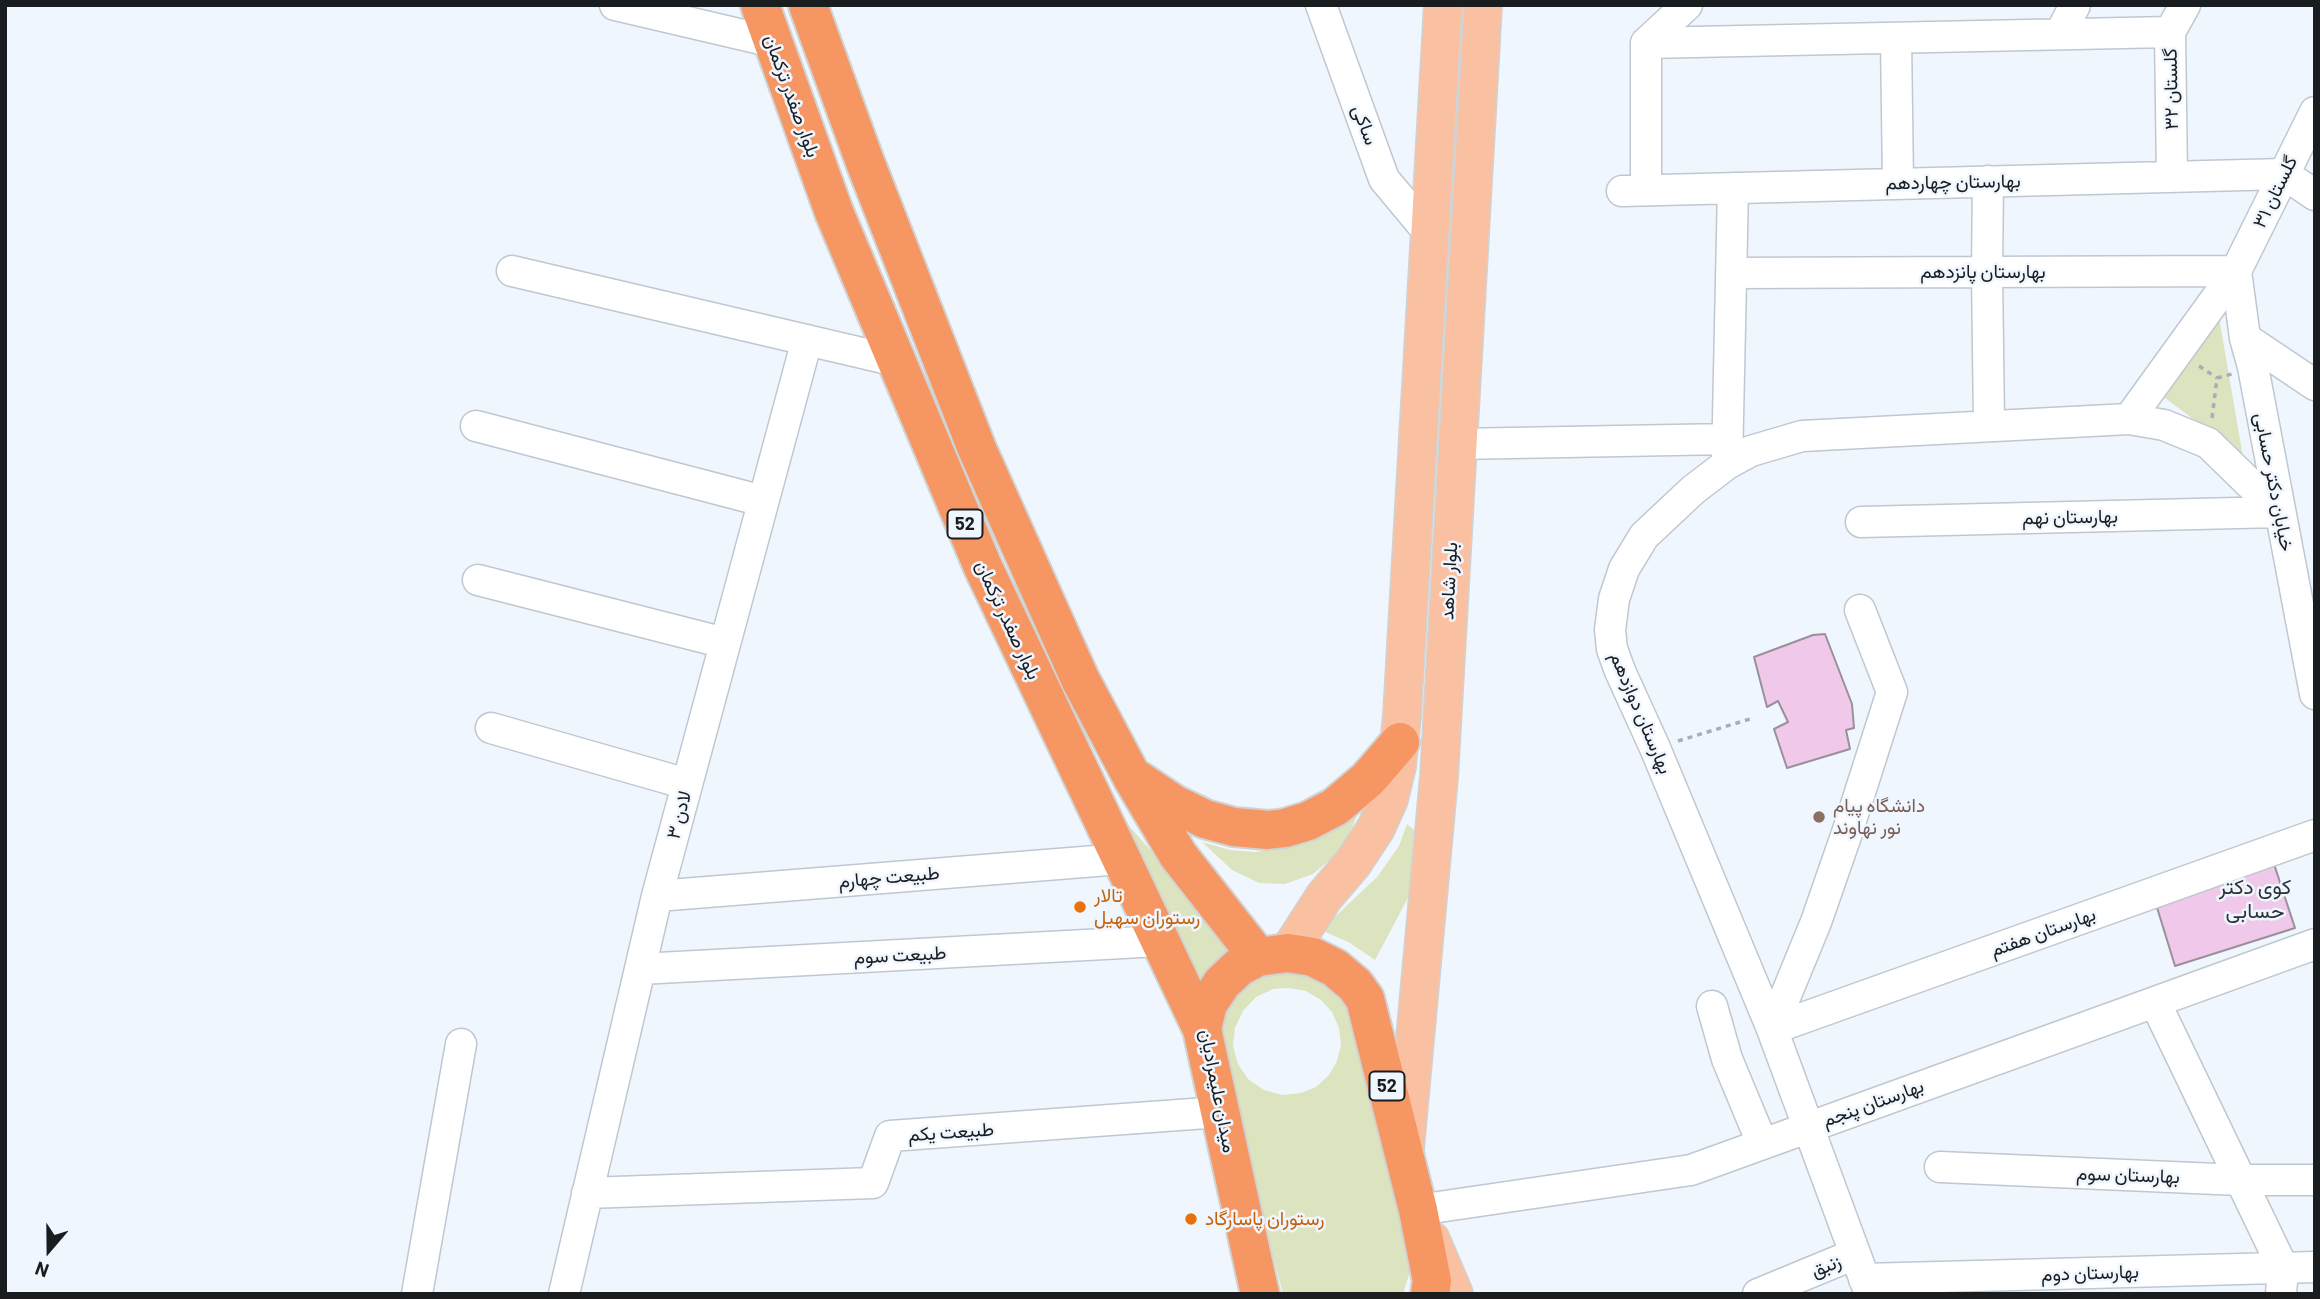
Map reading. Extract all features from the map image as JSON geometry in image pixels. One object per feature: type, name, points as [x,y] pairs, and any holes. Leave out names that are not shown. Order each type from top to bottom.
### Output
[{"type":"highway","name":"بلوار صفدر ترکمان","points":[[760,5],[834,212],[989,579],[1202,1029]]},
{"type":"highway","name":"52","points":[[808,5],[865,162],[977,449],[1080,679],[1131,775],[1178,855],[1273,955],[1313,957],[1335,968],[1355,985],[1365,999],[1418,1210],[1432,1281],[1430,1294]]},
{"type":"highway","points":[[1131,775],[1174,804],[1205,819],[1234,827],[1268,830],[1308,821],[1335,807],[1368,779],[1400,741]]},
{"type":"highway","name":"میدان علیمرادیان","points":[[1261,1294],[1202,1029],[1208,1004],[1222,983],[1239,967],[1273,955]]},
{"type":"main road","name":"بلوار شاهد","points":[[1273,955],[1353,863],[1376,828],[1389,799],[1400,741],[1443,5]]},
{"type":"main road","name":"بلوار شاهد","points":[[1404,1156],[1439,777],[1483,5]]},
{"type":"main road","points":[[1418,1210],[1454,1294]]},
{"type":"street","points":[[615,5],[773,42]]},
{"type":"street","name":"ساکی","points":[[1321,5],[1384,179],[1429,233]]},
{"type":"street","points":[[2060,34],[2075,5]]},
{"type":"street","name":"گلستان ۳۲","points":[[2172,177],[2170,32],[2185,5]]},
{"type":"street","points":[[1646,43],[1675,9]]},
{"type":"street","points":[[1646,43],[2170,32]]},
{"type":"street","points":[[1896,38],[1898,184]]},
{"type":"street","name":"بهارستان چهاردهم","points":[[1646,43],[1634,190],[2284,174]]},
{"type":"street","name":"گلستان ۳۱","points":[[2129,419],[2236,271],[2315,112]]},
{"type":"street","points":[[2284,174],[2315,195]]},
{"type":"street","points":[[1988,181],[1989,425]]},
{"type":"street","points":[[1457,444],[1728,451],[1733,188]]},
{"type":"street","points":[[512,271],[896,361]]},
{"type":"street","name":"بهارستان پانزدهم","points":[[1731,272],[2236,271]]},
{"type":"street","name":"خیابان دکتر حسابی","points":[[2236,271],[2245,338],[2253,367],[2315,694]]},
{"type":"street","points":[[2245,338],[2315,385]]},
{"type":"street","name":"لادن ۳","points":[[564,1294],[657,896],[807,340]]},
{"type":"street","name":"بهارستان دوازدهم","points":[[1863,1276],[1772,1029],[1612,649],[1610,630],[1614,599],[1624,569],[1644,536],[1693,490],[1728,451],[1751,451],[1802,436],[2129,419],[2164,425],[2208,443]]},
{"type":"street","points":[[476,425],[764,501]]},
{"type":"street","points":[[2208,443],[2279,512]]},
{"type":"street","name":"بهارستان نهم","points":[[1861,522],[2279,512]]},
{"type":"street","points":[[2287,549],[2315,568]]},
{"type":"street","points":[[478,580],[725,643]]},
{"type":"street","points":[[1772,1029],[1834,871],[1892,692],[1860,610]]},
{"type":"street","points":[[491,728],[687,784]]},
{"type":"street","name":"بهارستان هفتم","points":[[1772,1029],[2315,835]]},
{"type":"street","name":"طبیعت چهارم","points":[[657,896],[1121,859]]},
{"type":"street","name":"طبیعت سوم","points":[[640,969],[1160,941]]},
{"type":"street","name":"بهارستان پنجم","points":[[1418,1210],[1691,1170],[2315,944]]},
{"type":"street","points":[[2155,1002],[2240,1180],[2282,1281]]},
{"type":"street","points":[[1712,1006],[1727,1059],[1762,1143]]},
{"type":"street","points":[[417,1294],[461,1044]]},
{"type":"street","name":"طبیعت یکم","points":[[587,1193],[873,1183],[890,1136],[1220,1111]]},
{"type":"street","name":"بهارستان سوم","points":[[1940,1167],[2240,1180],[2315,1180]]},
{"type":"street","name":"بهارستان دوم","points":[[1863,1276],[2282,1281],[2315,1267]]},
{"type":"street","name":"زنبق","points":[[1758,1294],[1863,1276]]},
{"type":"path","points":[[2208,443],[2217,378]]},
{"type":"path","points":[[1655,748],[1750,719]]},
{"type":"green space","points":[[2219,317],[2243,457],[2160,394]]},
{"type":"green space","points":[[1361,805],[1348,838],[1332,858],[1313,874],[1285,884],[1259,883],[1232,870],[1202,842],[1230,850],[1256,852],[1283,847]]},
{"type":"green space","points":[[1124,820],[1233,945],[1198,985]]},
{"type":"green space","points":[[1407,824],[1415,831],[1415,865],[1409,896],[1375,960],[1350,943],[1321,930],[1377,877],[1399,846]]},
{"type":"green space","points":[[1283,969],[1297,969],[1336,988],[1349,1010],[1358,1033],[1409,1261],[1409,1275],[1403,1294],[1283,1294],[1219,1052],[1220,1013],[1243,984]],"holes":[[[1273,989],[1306,991],[1321,1000],[1332,1012],[1339,1028],[1341,1045],[1337,1061],[1329,1075],[1316,1087],[1301,1093],[1282,1095],[1264,1090],[1248,1079],[1238,1064],[1233,1046],[1235,1028],[1243,1011],[1256,997]]]},
{"type":"building","name":"دانشگاه پیام نور نهاوند","points":[[1825,634],[1852,704],[1854,728],[1846,730],[1850,749],[1787,768],[1774,729],[1788,722],[1778,701],[1767,707],[1754,657],[1813,635]]},
{"type":"building","points":[[2274,864],[2295,928],[2175,966],[2155,901]]},
{"type":"place","name":"دانشگاه پیام نور نهاوند","points":[[1819,817]]},
{"type":"place","name":"تالار رستوران سهیل","points":[[1080,907]]},
{"type":"place","name":"رستوران پاسارگاد","points":[[1191,1219]]},
{"type":"district","name":"کوی دکتر حسابی","points":[[2255,899]]}]
